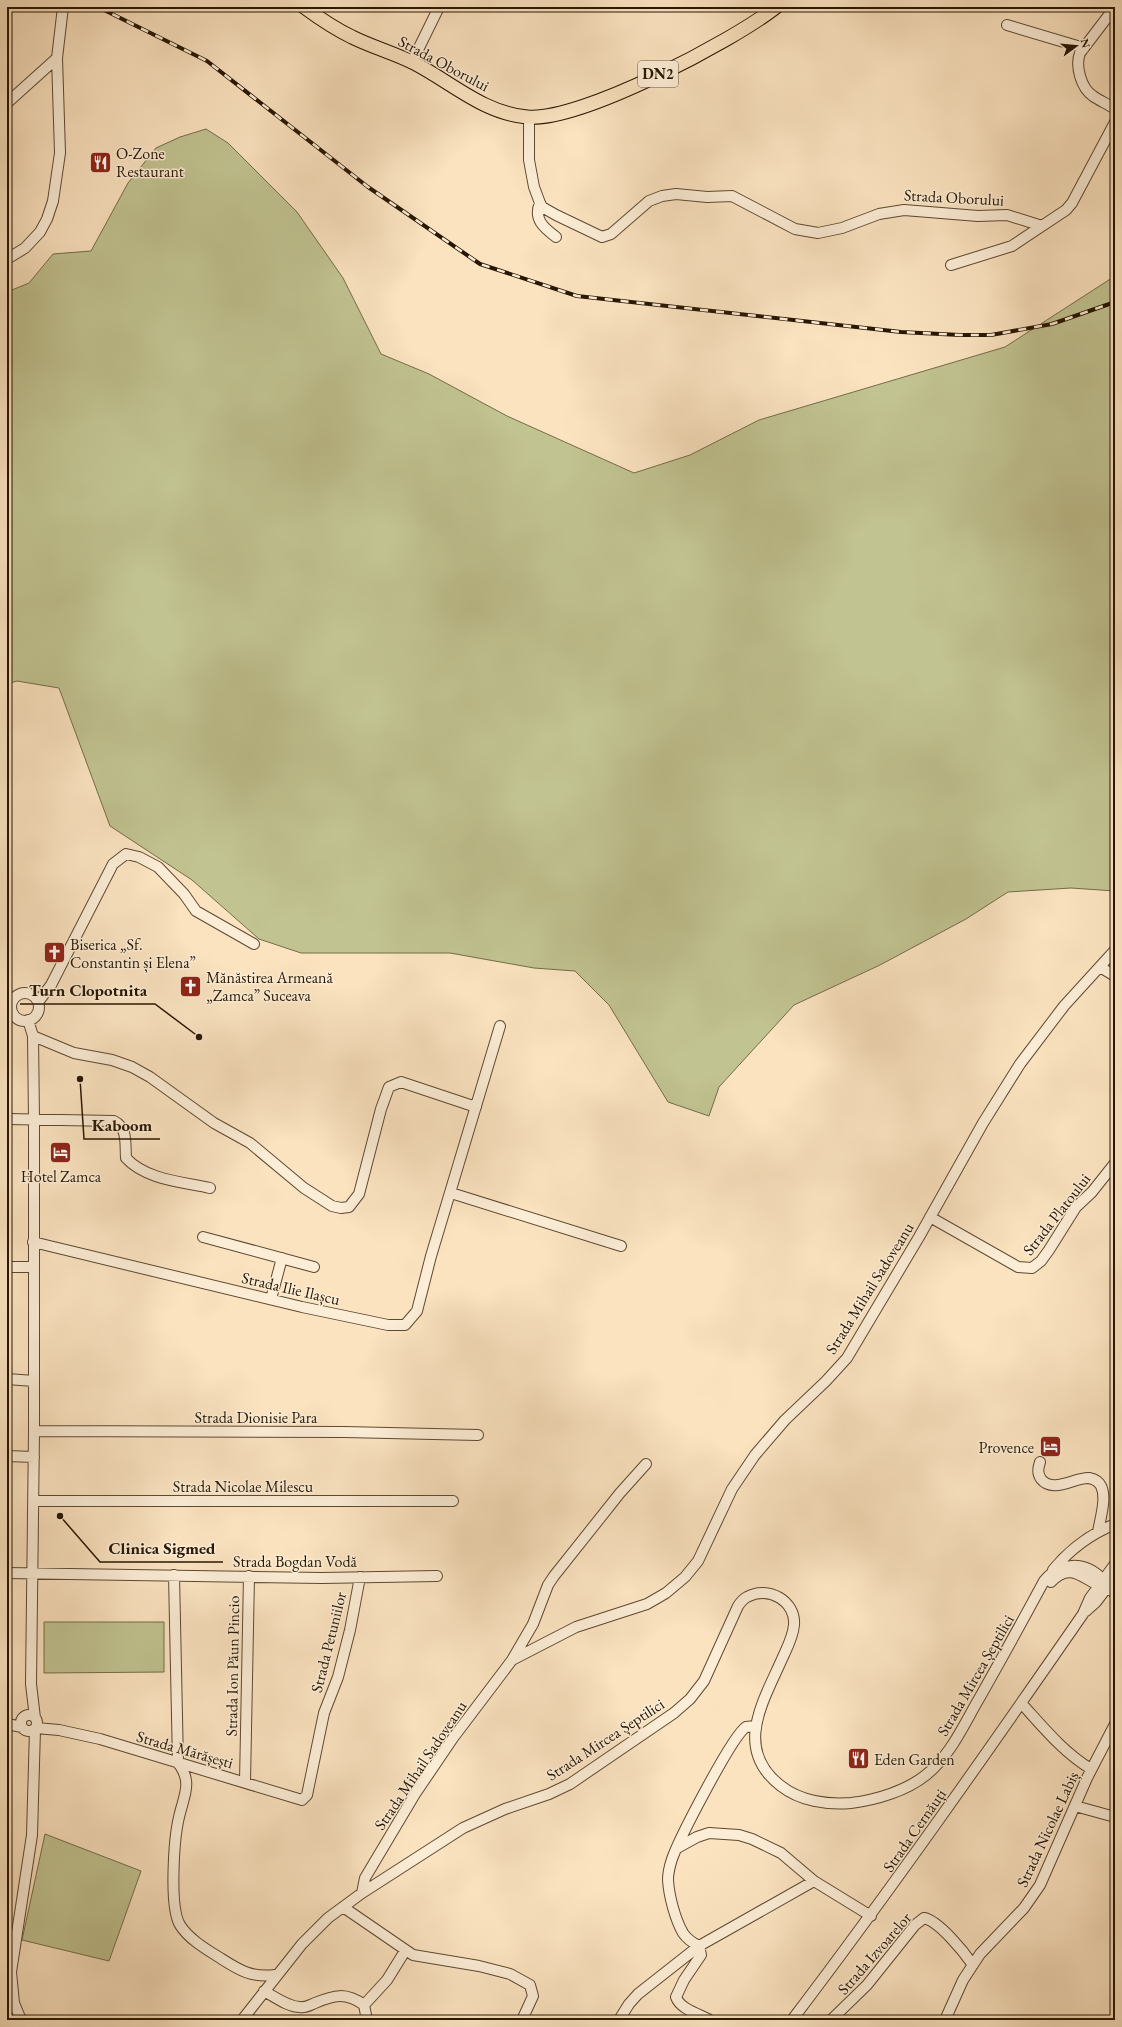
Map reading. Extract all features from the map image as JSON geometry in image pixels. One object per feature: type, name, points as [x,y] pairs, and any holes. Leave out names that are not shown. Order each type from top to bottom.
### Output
[{"type":"main road","name":"Strada Oborului","points":[[304,7],[342,32],[412,62],[480,103],[513,115],[529,117],[571,109],[628,88],[680,64],[748,27],[776,7]]},
{"type":"street","points":[[7,259],[25,248],[40,232],[47,219],[53,201],[60,153],[57,58],[63,7]]},
{"type":"street","points":[[412,62],[439,7]]},
{"type":"street","points":[[1115,7],[1084,48],[1078,61],[1084,87],[1092,96],[1115,109]]},
{"type":"street","points":[[1007,25],[1084,48]]},
{"type":"street","points":[[7,103],[57,58]]},
{"type":"street","points":[[529,117],[529,160],[534,187],[540,204],[536,211],[537,218],[544,228],[556,237]]},
{"type":"street","points":[[951,265],[1012,246],[1058,217],[1072,203],[1115,122]]},
{"type":"street","name":"Strada Oborului","points":[[540,204],[542,207],[556,215],[602,237],[611,234],[649,201],[662,196],[676,194],[707,197],[732,196],[795,229],[818,233],[842,228],[879,214],[904,210],[978,216],[1007,216],[1042,226]]},
{"type":"street","points":[[38,1002],[31,994],[21,993],[9,1003],[15,1017],[19,1019],[28,1020],[38,1011],[38,1002],[51,985],[113,864],[126,854],[139,857],[158,867],[184,894],[196,911],[254,944]]},
{"type":"street","name":"Strada Mihail Sadoveanu","points":[[512,1660],[576,1628],[647,1604],[666,1593],[685,1577],[698,1561],[719,1515],[743,1472],[768,1438],[826,1381],[847,1358],[930,1217],[983,1122],[1020,1064],[1064,1006],[1115,950]]},
{"type":"street","points":[[1100,967],[1115,976]]},
{"type":"street","points":[[21,2020],[10,2001],[11,1972],[32,1836],[34,1754],[30,1724],[34,1502],[34,1120],[33,1036],[28,1020]]},
{"type":"street","name":"Strada Ilie Ilașcu","points":[[33,1242],[271,1299],[388,1325],[405,1325],[417,1311],[431,1256],[500,1026]]},
{"type":"street","points":[[33,1036],[74,1053],[112,1060],[132,1067],[150,1077],[214,1123],[250,1143],[304,1188],[332,1206],[341,1208],[348,1207],[354,1202],[359,1194],[381,1108],[389,1087],[401,1082],[476,1107]]},
{"type":"street","points":[[7,1119],[114,1121],[121,1125],[124,1131],[126,1158],[138,1168],[148,1173],[210,1188]]},
{"type":"street","name":"Strada Platoului","points":[[930,1217],[1018,1267],[1032,1268],[1041,1261],[1049,1250],[1076,1207],[1092,1192],[1115,1163]]},
{"type":"street","points":[[451,1192],[621,1246]]},
{"type":"street","points":[[203,1237],[314,1267]]},
{"type":"street","points":[[271,1299],[282,1258]]},
{"type":"street","points":[[7,1267],[33,1267]]},
{"type":"street","points":[[7,1379],[34,1381]]},
{"type":"street","name":"Strada Dionisie Para","points":[[34,1431],[322,1432],[478,1435]]},
{"type":"street","points":[[7,1456],[34,1457]]},
{"type":"street","points":[[1040,1462],[1038,1469],[1039,1474],[1043,1481],[1048,1483],[1065,1484],[1089,1478],[1101,1485],[1103,1499],[1098,1532]]},
{"type":"street","name":"Strada Mihail Sadoveanu","points":[[362,1893],[365,1878],[415,1794],[453,1738],[512,1660],[533,1624],[551,1580],[620,1493],[646,1464]]},
{"type":"street","name":"Strada Nicolae Milescu","points":[[34,1502],[453,1501]]},
{"type":"street","name":"Strada Mircea Șeptilici","points":[[242,2020],[275,1975],[302,1944],[343,1907],[362,1893],[463,1828],[505,1808],[549,1794],[570,1784],[674,1713],[690,1699],[704,1681],[738,1606],[746,1597],[760,1593],[774,1594],[786,1602],[791,1609],[794,1624],[791,1640],[761,1708],[755,1726],[755,1742],[758,1759],[768,1776],[797,1795],[816,1801],[837,1804],[874,1798],[905,1787],[926,1775],[938,1764],[956,1741],[1035,1600],[1044,1581],[1072,1550],[1098,1532],[1115,1524]]},
{"type":"street","name":"Strada Cernăuți","points":[[1106,1586],[1115,1564]]},
{"type":"street","points":[[1049,1575],[1063,1566],[1075,1565],[1093,1572],[1106,1586]]},
{"type":"street","name":"Strada Bogdan Vodă","points":[[7,1573],[360,1577],[437,1576]]},
{"type":"street","name":"Strada Mircea Șeptilici","points":[[1035,1600],[1053,1580],[1068,1573],[1082,1574],[1106,1586]]},
{"type":"street","points":[[174,1575],[178,1763],[184,1770],[187,1784],[176,1836],[174,1903],[179,1924],[192,1938],[229,1964],[258,1977],[275,1975]]},
{"type":"street","name":"Strada Ion Păun Pincio","points":[[245,1782],[249,1576]]},
{"type":"street","name":"Strada Petuniilor","points":[[302,1800],[306,1795],[324,1713],[344,1652],[360,1577]]},
{"type":"street","name":"Strada Cernăuți","points":[[792,2020],[871,1916],[1022,1704],[1083,1614],[1090,1598],[1115,1577]]},
{"type":"street","points":[[1022,1704],[1060,1745],[1091,1769]]},
{"type":"street","name":"Strada Mărășești","points":[[7,1722],[30,1724],[100,1739],[302,1800]]},
{"type":"street","name":"Strada Nicolae Labiș","points":[[945,2020],[963,1980],[987,1945],[1033,1897],[1045,1875],[1091,1769],[1115,1724]]},
{"type":"street","points":[[710,2020],[683,2006],[678,2002],[676,1997],[684,1980],[701,1955],[699,1946],[690,1941],[683,1933],[674,1908],[668,1880],[672,1860],[708,1786],[739,1734],[746,1727],[755,1726]]},
{"type":"street","points":[[1074,1806],[1115,1817]]},
{"type":"street","points":[[678,1848],[697,1837],[709,1833],[739,1835],[781,1853],[814,1881],[871,1916]]},
{"type":"street","points":[[619,2020],[629,2004],[638,1994],[699,1946],[814,1881]]},
{"type":"street","points":[[343,1907],[405,1951],[413,1955],[498,1970],[510,1974],[530,1985],[533,1996],[522,2020]]},
{"type":"street","name":"Strada Izvoarelor","points":[[831,2020],[867,1985],[916,1925],[924,1918],[930,1919],[954,1942],[973,1965]]},
{"type":"street","points":[[364,2005],[387,1980],[405,1951]]},
{"type":"street","points":[[264,1991],[282,2001],[298,2007],[305,2007],[330,1996],[341,1995],[354,1998],[364,2005],[367,2020]]},
{"type":"green space","points":[[206,129],[228,143],[297,212],[343,278],[381,354],[429,374],[507,416],[634,473],[690,455],[759,420],[1005,347],[1115,276],[1115,891],[1071,888],[1008,892],[966,919],[880,965],[794,1005],[719,1087],[709,1116],[668,1102],[609,1005],[575,971],[534,968],[450,953],[301,953],[259,939],[192,880],[110,826],[59,688],[17,681],[7,684],[7,292],[29,283],[53,254],[91,251],[128,183],[156,148],[180,137]]},
{"type":"green space","points":[[44,1622],[164,1622],[164,1672],[44,1673]]},
{"type":"green space","points":[[45,1834],[141,1871],[109,1961],[22,1940]]},
{"type":"railway","points":[[98,7],[207,61],[368,187],[480,264],[577,296],[901,332],[960,335],[991,335],[1052,324],[1115,302]]},
{"type":"place","name":"O-Zone Restaurant","points":[[101,162]]},
{"type":"place","name":"Biserica „Sf. Constantin și Elena”","points":[[54,953]]},
{"type":"place","name":"Mănăstirea Armeană „Zamca” Suceava","points":[[190,986]]},
{"type":"place","name":"Turn Clopotnita","points":[[199,1037]]},
{"type":"place","name":"Kaboom","points":[[80,1079]]},
{"type":"place","name":"Hotel Zamca","points":[[61,1152]]},
{"type":"place","name":"Provence","points":[[1050,1447]]},
{"type":"place","name":"Clinica Sigmed","points":[[60,1516]]},
{"type":"place","name":"Eden Garden","points":[[859,1759]]}]
